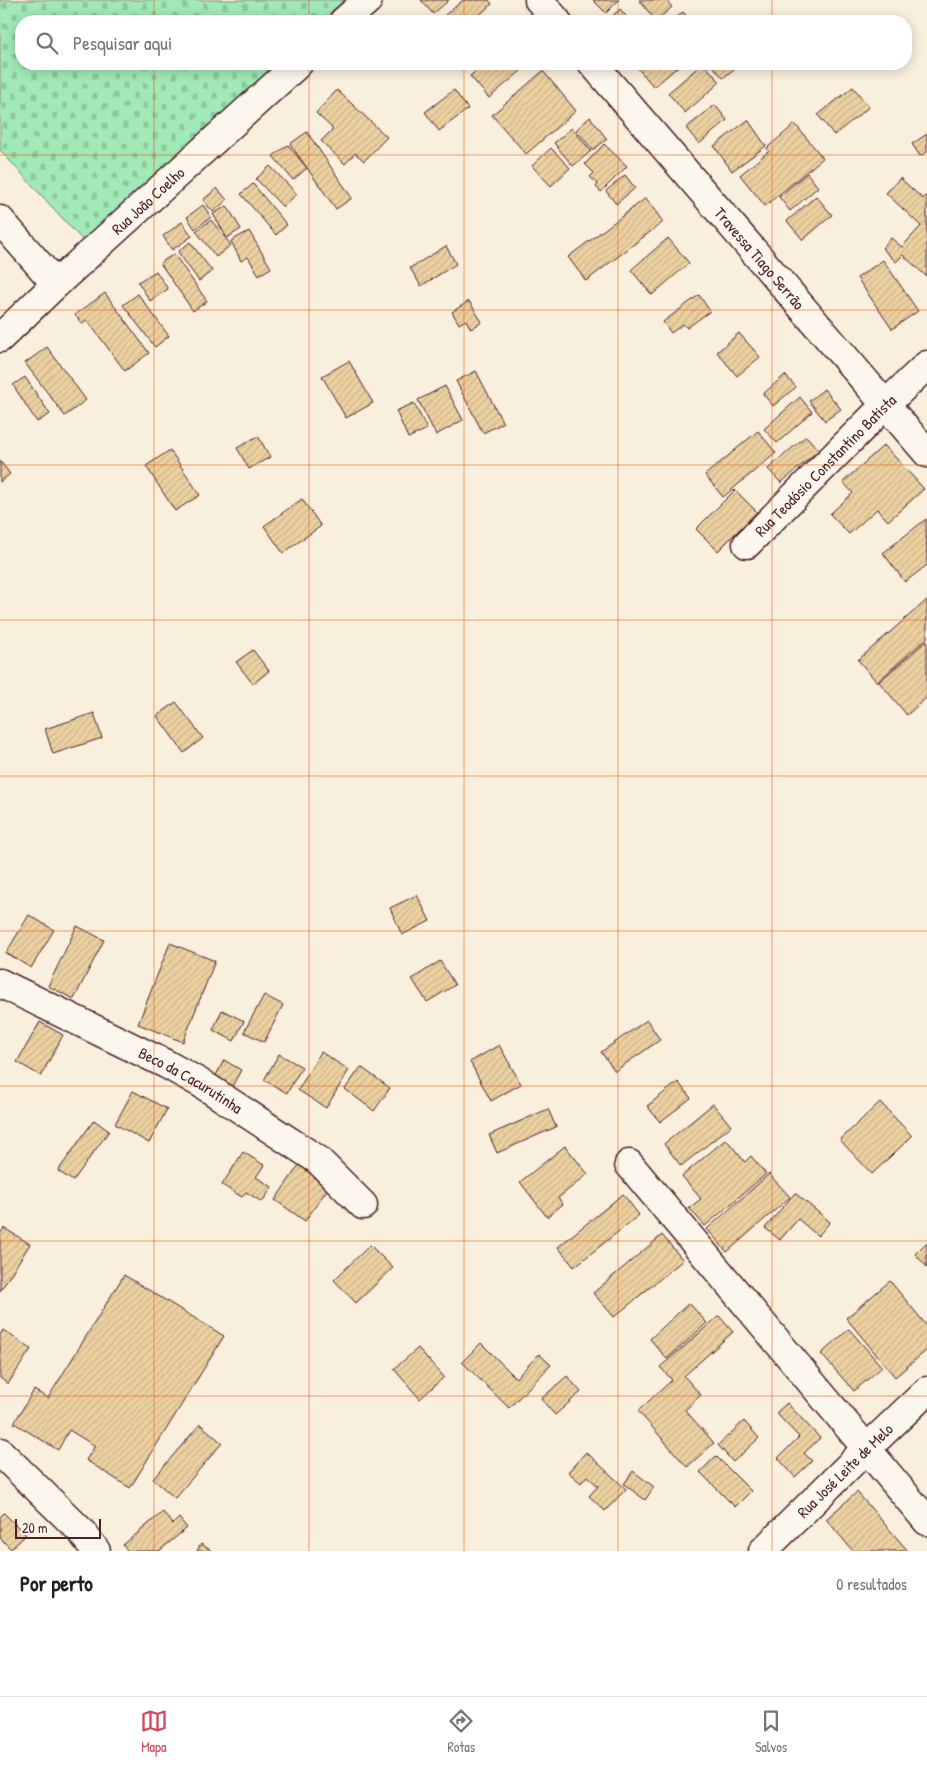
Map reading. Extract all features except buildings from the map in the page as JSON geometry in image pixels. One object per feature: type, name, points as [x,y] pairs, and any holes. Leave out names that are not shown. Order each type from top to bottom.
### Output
[{"type":"street","points":[[351,15],[368,0]]},
{"type":"street","name":"Rua João Coelho","points":[[0,338],[56,284],[291,70]]},
{"type":"street","name":"Travessa Tiago Serrão","points":[[598,70],[927,453]]},
{"type":"street","points":[[0,220],[56,284]]},
{"type":"street","name":"Rua Teodósio Constantino Batista","points":[[747,544],[927,365]]},
{"type":"street","name":"Beco da Cacurutinha","points":[[0,982],[166,1064],[202,1084],[318,1160],[363,1205]]},
{"type":"street","points":[[629,1164],[927,1521]]},
{"type":"street","name":"Rua José Leite de Melo","points":[[763,1551],[866,1448],[927,1391]]},
{"type":"street","points":[[0,1452],[81,1531],[96,1551]]},
{"type":"green space","points":[[0,0],[344,0],[328,15],[15,15],[15,70],[270,70],[85,243],[0,150]]}]
